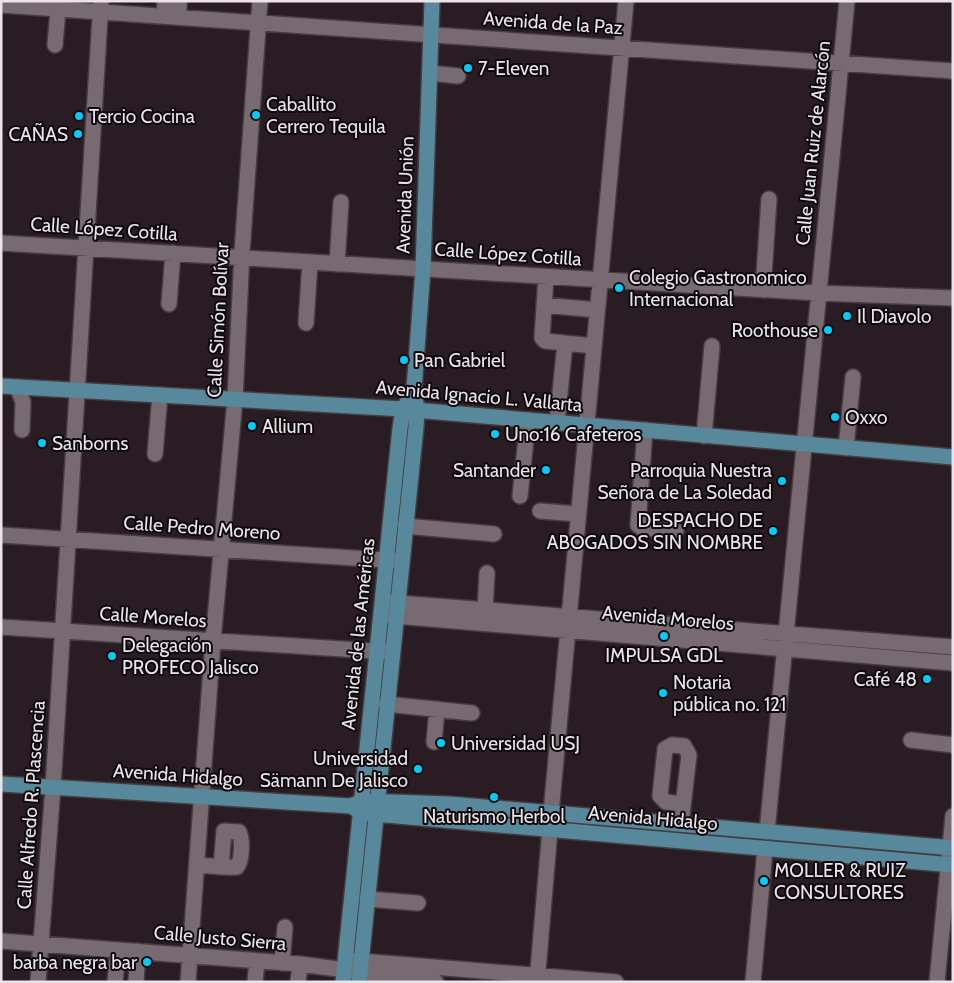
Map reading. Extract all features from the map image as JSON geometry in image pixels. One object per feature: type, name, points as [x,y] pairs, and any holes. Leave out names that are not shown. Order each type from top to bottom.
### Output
[{"type":"main road","name":"Avenida Unión","points":[[410,410],[414,389],[423,269],[432,1]]},
{"type":"main road","name":"Avenida Ignacio L. Vallarta","points":[[1,386],[410,410],[953,457]]},
{"type":"main road","name":"Avenida de las Américas","points":[[360,972],[367,899],[365,807],[386,704],[392,652],[405,526],[410,410]]},
{"type":"main road","name":"Avenida de las Américas","points":[[344,971],[365,807],[380,608],[410,410]]},
{"type":"main road","name":"Avenida Hidalgo","points":[[1,784],[365,807],[550,829],[950,865]]},
{"type":"main road","name":"Avenida Hidalgo","points":[[365,807],[449,804],[951,848]]},
{"type":"street","points":[[169,12],[179,1]]},
{"type":"street","name":"Calle Simón Bolívar","points":[[188,982],[213,641],[234,400],[260,1]]},
{"type":"street","points":[[551,813],[626,1]]},
{"type":"street","name":"Calle Juan Ruiz de Alarcón","points":[[767,832],[847,1]]},
{"type":"street","name":"Avenida de la Paz","points":[[1,5],[58,9],[101,7],[169,12],[259,23],[953,71]]},
{"type":"street","name":"Calle Alfredo R. Plascencia","points":[[38,982],[69,540],[85,248],[101,7]]},
{"type":"street","points":[[56,45],[58,9]]},
{"type":"street","points":[[430,73],[458,76]]},
{"type":"street","points":[[763,290],[769,199]]},
{"type":"street","points":[[337,264],[341,202]]},
{"type":"street","name":"Calle López Cotilla","points":[[1,243],[763,290],[953,298]]},
{"type":"street","points":[[169,304],[173,253]]},
{"type":"street","points":[[306,323],[310,262]]},
{"type":"street","points":[[546,277],[542,338],[545,341],[594,346]]},
{"type":"street","points":[[544,305],[598,310]]},
{"type":"street","points":[[557,423],[565,343]]},
{"type":"street","points":[[704,436],[712,346]]},
{"type":"street","points":[[846,448],[853,377]]},
{"type":"street","points":[[17,387],[23,402],[22,430]]},
{"type":"street","points":[[155,454],[160,395]]},
{"type":"street","points":[[520,496],[528,420]]},
{"type":"street","points":[[645,430],[638,526],[676,531]]},
{"type":"street","points":[[540,511],[578,514]]},
{"type":"street","points":[[405,526],[494,534]]},
{"type":"street","name":"Calle Pedro Moreno","points":[[1,535],[401,562]]},
{"type":"street","points":[[485,610],[487,574]]},
{"type":"street","name":"Avenida Morelos","points":[[380,608],[784,641],[953,663]]},
{"type":"street","name":"Avenida Morelos","points":[[396,609],[485,610],[568,623]]},
{"type":"street","name":"Calle Morelos","points":[[1,627],[392,652]]},
{"type":"street","name":"Avenida Morelos","points":[[784,641],[953,647]]},
{"type":"street","points":[[386,704],[472,712]]},
{"type":"street","points":[[434,742],[436,709]]},
{"type":"street","points":[[910,740],[953,744]]},
{"type":"street","points":[[682,824],[683,804]]},
{"type":"street","points":[[937,982],[950,865],[953,816]]},
{"type":"street","points":[[197,865],[235,868],[240,864],[240,834],[237,832],[200,829]]},
{"type":"street","points":[[538,979],[550,829]]},
{"type":"street","points":[[753,982],[765,849]]},
{"type":"street","points":[[367,899],[418,903]]},
{"type":"street","points":[[282,963],[285,927]]},
{"type":"street","name":"Calle Justo Sierra","points":[[1,941],[300,964],[344,971],[616,982]]},
{"type":"street","points":[[115,982],[118,950]]},
{"type":"street","points":[[136,982],[138,951]]},
{"type":"street","points":[[255,982],[257,961]]},
{"type":"street","points":[[298,982],[300,964]]},
{"type":"street","name":"Calle Justo Sierra","points":[[360,972],[436,982]]},
{"type":"place","name":"7-Eleven","points":[[468,68]]},
{"type":"place","name":"Caballito Cerrero Tequila","points":[[256,115]]},
{"type":"place","name":"Tercio Cocina","points":[[79,116]]},
{"type":"place","name":"CAÑAS","points":[[78,134]]},
{"type":"place","name":"Colegio Gastronomico Internacional","points":[[619,288]]},
{"type":"place","name":"Il Diavolo","points":[[847,316]]},
{"type":"place","name":"Roothouse","points":[[828,330]]},
{"type":"place","name":"Pan Gabriel","points":[[404,360]]},
{"type":"place","name":"Oxxo","points":[[835,417]]},
{"type":"place","name":"Allium","points":[[252,426]]},
{"type":"place","name":"Uno:16 Cafeteros","points":[[495,434]]},
{"type":"place","name":"Sanborns","points":[[42,443]]},
{"type":"place","name":"Santander","points":[[546,470]]},
{"type":"place","name":"Parroquia Nuestra Señora de La Soledad","points":[[782,481]]},
{"type":"place","name":"DESPACHO DE ABOGADOS SIN NOMBRE","points":[[773,531]]},
{"type":"place","name":"IMPULSA GDL","points":[[664,636]]},
{"type":"place","name":"Delegación PROFECO Jalisco","points":[[112,656]]},
{"type":"place","name":"Café 48","points":[[927,679]]},
{"type":"place","name":"Notaria pública no. 121","points":[[663,693]]},
{"type":"place","name":"Universidad USJ","points":[[441,743]]},
{"type":"place","name":"Universidad Sämann De Jalisco","points":[[418,769]]},
{"type":"place","name":"Naturismo Herbol","points":[[494,797]]},
{"type":"place","name":"MOLLER & RUIZ CONSULTORES","points":[[764,881]]},
{"type":"place","name":"barba negra bar","points":[[147,962]]}]
